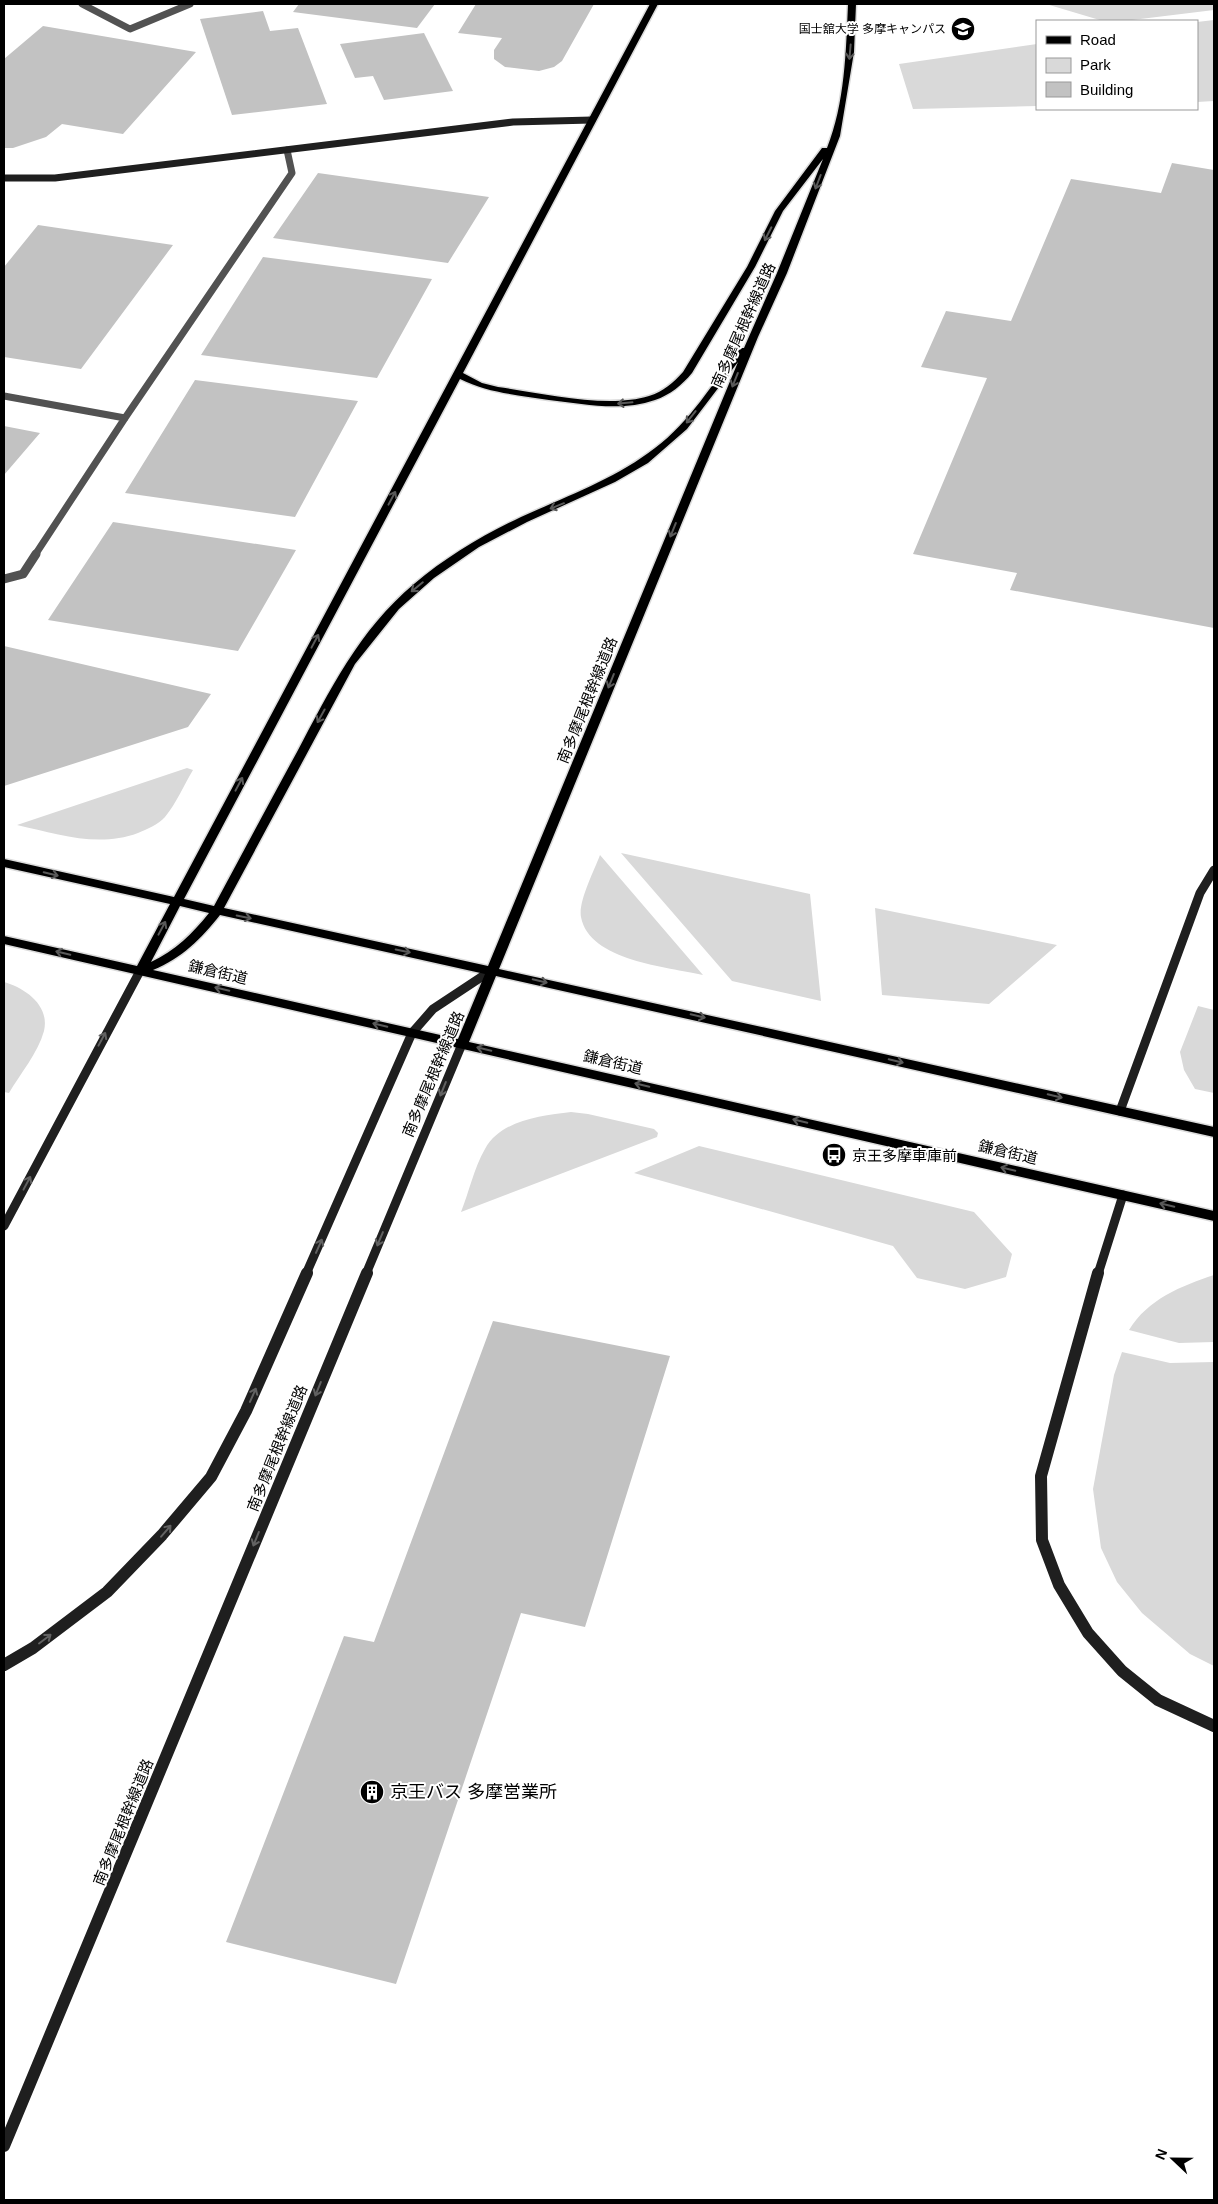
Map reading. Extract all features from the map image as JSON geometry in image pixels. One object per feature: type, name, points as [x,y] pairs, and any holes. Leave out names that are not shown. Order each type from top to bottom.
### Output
[{"type":"main road","points":[[4,1226],[654,4]]},
{"type":"main road","name":"南多摩尾根幹線道路","points":[[4,2146],[462,1044],[752,337],[782,273],[836,136],[849,60],[852,4]]},
{"type":"main road","points":[[4,178],[55,178],[513,122],[592,120]]},
{"type":"main road","points":[[458,374],[479,385],[498,390],[603,404],[629,403],[653,398],[675,386],[687,373],[752,267],[779,211],[836,136]]},
{"type":"main road","points":[[140,971],[166,960],[194,939],[218,911],[350,663],[375,629],[403,598],[440,568],[476,544],[524,520],[599,487],[631,469],[661,448],[683,427],[752,337]]},
{"type":"main road","points":[[4,863],[1214,1132]]},
{"type":"main road","points":[[1120,1111],[1200,893],[1214,870]]},
{"type":"main road","name":"鎌倉街道","points":[[4,940],[1214,1216]]},
{"type":"main road","points":[[4,1665],[32,1648],[107,1592],[162,1536],[211,1477],[246,1412],[412,1033],[433,1009],[492,970]]},
{"type":"main road","points":[[1124,1195],[1088,1304],[1041,1476],[1042,1540],[1059,1585],[1088,1633],[1122,1671],[1158,1700],[1214,1726]]},
{"type":"street","points":[[82,4],[130,29],[190,4]]},
{"type":"street","points":[[4,579],[23,574],[125,418],[292,174],[287,150]]},
{"type":"street","points":[[4,396],[125,418]]},
{"type":"green space","points":[[1046,4],[1214,4],[1214,10],[1132,20],[1100,20]]},
{"type":"green space","points":[[1214,20],[1214,101],[1198,102],[1198,22]]},
{"type":"green space","points":[[1036,44],[1036,106],[913,109],[899,64]]},
{"type":"green space","points":[[187,768],[193,770],[169,812],[159,822],[138,833],[108,839],[93,839],[78,838],[17,825]]},
{"type":"green space","points":[[621,853],[810,894],[821,1001],[732,981]]},
{"type":"green space","points":[[600,855],[703,975],[632,960],[614,953],[599,944],[587,932],[581,917],[582,903]]},
{"type":"green space","points":[[875,908],[1057,945],[989,1004],[882,995]]},
{"type":"green space","points":[[4,982],[20,989],[34,999],[40,1006],[45,1022],[38,1047],[9,1093],[4,1092]]},
{"type":"green space","points":[[1198,1006],[1214,1010],[1214,1093],[1195,1089],[1184,1070],[1180,1052]]},
{"type":"green space","points":[[571,1112],[654,1129],[658,1133],[657,1137],[461,1212],[478,1164],[492,1139],[522,1121]]},
{"type":"green space","points":[[699,1146],[974,1212],[1012,1254],[1006,1277],[965,1289],[917,1278],[893,1246],[634,1173]]},
{"type":"green space","points":[[1214,1275],[1214,1342],[1179,1343],[1129,1330],[1146,1310],[1166,1295]]},
{"type":"green space","points":[[1122,1352],[1170,1363],[1214,1362],[1214,1666],[1190,1654],[1142,1613],[1117,1582],[1101,1548],[1093,1489],[1114,1375]]},
{"type":"building","points":[[299,4],[435,4],[417,28],[293,12]]},
{"type":"building","points":[[476,4],[594,4],[562,61],[554,67],[539,71],[505,67],[494,59],[494,50],[502,38],[458,33]]},
{"type":"building","points":[[263,11],[270,31],[298,28],[327,104],[232,115],[200,19]]},
{"type":"building","points":[[43,26],[196,52],[123,134],[62,124],[46,137],[13,148],[4,148],[4,59]]},
{"type":"building","points":[[424,33],[453,91],[384,100],[373,76],[355,78],[340,44]]},
{"type":"building","points":[[1172,163],[1214,170],[1214,628],[1010,590],[1017,573],[913,554],[987,378],[921,367],[946,311],[1011,321],[1071,179],[1161,193]]},
{"type":"building","points":[[318,173],[489,197],[448,263],[273,238]]},
{"type":"building","points":[[38,225],[173,245],[81,369],[4,357],[4,267]]},
{"type":"building","points":[[263,257],[432,279],[377,378],[201,355]]},
{"type":"building","points":[[195,380],[358,401],[295,517],[125,493]]},
{"type":"building","points":[[4,426],[40,433],[4,475]]},
{"type":"building","points":[[113,522],[296,550],[238,651],[48,620]]},
{"type":"building","points":[[4,646],[211,694],[188,727],[4,786]]},
{"type":"building","name":"京王バス 多摩営業所","points":[[493,1321],[670,1356],[585,1627],[521,1613],[396,1984],[226,1942],[344,1636],[374,1642]]},
{"type":"place","name":"国士舘大学 多摩キャンパス","points":[[963,29]]},
{"type":"place","name":"京王多摩車庫前","points":[[834,1155]]},
{"type":"place","name":"京王バス 多摩営業所","points":[[372,1792]]}]
